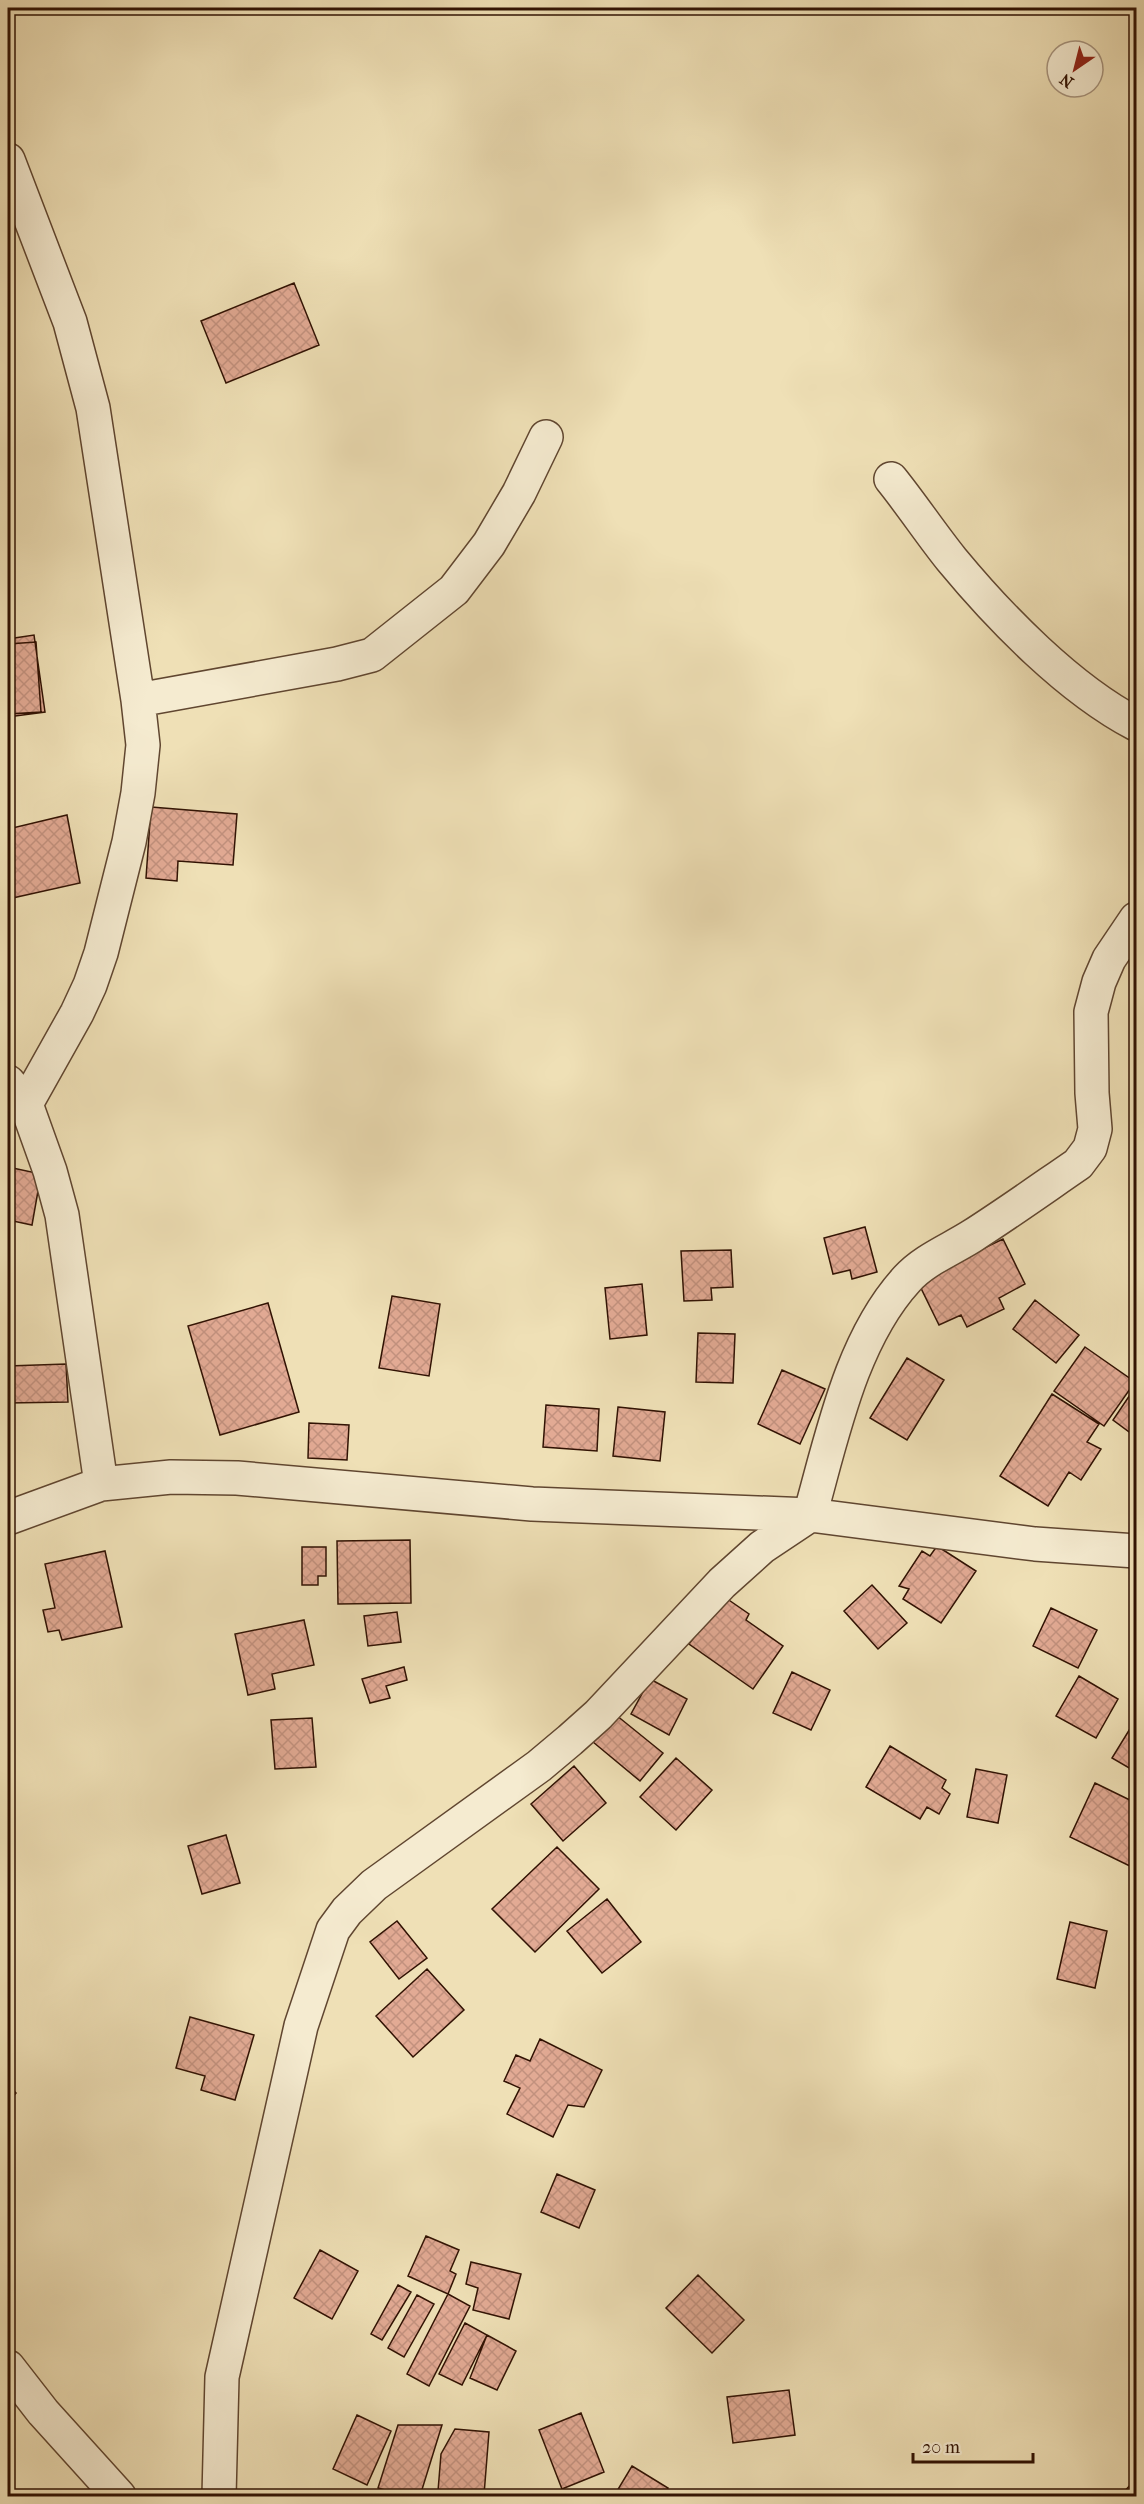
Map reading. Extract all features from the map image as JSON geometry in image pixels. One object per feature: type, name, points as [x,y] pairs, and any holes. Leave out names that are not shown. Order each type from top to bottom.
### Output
[{"type":"street","points":[[8,160],[70,322],[93,408],[143,746],[138,793],[129,842],[101,953],[90,985],[77,1013],[17,1093],[50,1170],[62,1215],[101,1484]]},
{"type":"street","points":[[138,700],[337,664],[372,655],[454,590],[489,544],[519,493],[546,437]]},
{"type":"street","points":[[891,479],[952,560],[1027,640],[1058,670],[1137,724]]},
{"type":"street","points":[[219,2496],[222,2377],[301,2026],[333,1930],[347,1911],[374,1885],[539,1766],[570,1740],[598,1715],[722,1582],[762,1547],[810,1515],[849,1379],[872,1331],[896,1292],[908,1277],[931,1260],[970,1238],[1078,1164],[1090,1148],[1095,1129],[1090,1012],[1109,959],[1137,919]]},
{"type":"street","points":[[8,1518],[101,1484],[171,1477],[237,1478],[532,1504],[810,1515],[1035,1544],[1137,1551]]},
{"type":"street","points":[[8,2367],[43,2412],[119,2496]]},
{"type":"building","points":[[294,283],[319,345],[226,383],[201,321]]},
{"type":"building","points":[[34,635],[45,712],[8,717],[8,639]]},
{"type":"building","points":[[36,642],[41,712],[8,714],[8,644]]},
{"type":"building","points":[[151,807],[237,814],[233,865],[178,861],[177,881],[146,878]]},
{"type":"building","points":[[67,815],[80,883],[8,899],[8,829]]},
{"type":"building","points":[[8,1167],[41,1174],[32,1225],[8,1220]]},
{"type":"building","points":[[865,1227],[877,1272],[852,1279],[850,1270],[833,1274],[824,1238]]},
{"type":"building","points":[[1003,1239],[1025,1284],[999,1298],[1004,1309],[967,1327],[961,1315],[939,1325],[917,1280]]},
{"type":"building","points":[[731,1250],[733,1287],[711,1288],[712,1300],[684,1301],[681,1251]]},
{"type":"building","points":[[642,1284],[647,1335],[610,1339],[605,1288]]},
{"type":"building","points":[[392,1296],[440,1304],[429,1376],[379,1368]]},
{"type":"building","points":[[1035,1300],[1079,1335],[1056,1363],[1013,1329]]},
{"type":"building","points":[[268,1303],[299,1412],[220,1435],[188,1326]]},
{"type":"building","points":[[698,1333],[735,1334],[733,1383],[696,1382]]},
{"type":"building","points":[[1085,1347],[1135,1382],[1104,1426],[1054,1391]]},
{"type":"building","points":[[907,1358],[944,1380],[907,1440],[870,1418]]},
{"type":"building","points":[[66,1364],[68,1402],[8,1403],[8,1366]]},
{"type":"building","points":[[782,1370],[825,1389],[800,1444],[758,1424]]},
{"type":"building","points":[[1136,1386],[1136,1437],[1113,1420]]},
{"type":"building","points":[[1052,1394],[1099,1424],[1087,1442],[1101,1449],[1081,1480],[1069,1472],[1048,1506],[1000,1476]]},
{"type":"building","points":[[546,1405],[599,1409],[597,1451],[543,1447]]},
{"type":"building","points":[[618,1407],[665,1412],[660,1461],[613,1456]]},
{"type":"building","points":[[309,1423],[349,1425],[347,1460],[308,1458]]},
{"type":"building","points":[[410,1540],[411,1603],[338,1604],[337,1541]]},
{"type":"building","points":[[937,1546],[976,1571],[941,1623],[903,1599],[909,1589],[899,1586],[922,1551],[930,1556]]},
{"type":"building","points":[[302,1547],[326,1547],[326,1576],[318,1576],[318,1585],[302,1585]]},
{"type":"building","points":[[105,1551],[122,1627],[62,1640],[59,1630],[48,1632],[43,1610],[55,1608],[45,1564]]},
{"type":"building","points":[[872,1585],[907,1623],[878,1649],[844,1611]]},
{"type":"building","points":[[723,1596],[749,1614],[746,1620],[783,1646],[753,1689],[689,1644]]},
{"type":"building","points":[[1051,1608],[1097,1630],[1078,1668],[1033,1646]]},
{"type":"building","points":[[397,1612],[401,1642],[368,1646],[364,1616]]},
{"type":"building","points":[[304,1620],[314,1665],[272,1674],[275,1689],[248,1695],[235,1634]]},
{"type":"building","points":[[404,1667],[407,1680],[386,1686],[390,1698],[370,1703],[362,1679]]},
{"type":"building","points":[[792,1672],[830,1690],[811,1730],[773,1713]]},
{"type":"building","points":[[1079,1676],[1118,1699],[1096,1738],[1056,1716]]},
{"type":"building","points":[[650,1679],[687,1699],[669,1735],[631,1714]]},
{"type":"building","points":[[616,1715],[663,1753],[640,1781],[593,1742]]},
{"type":"building","points":[[312,1718],[316,1767],[275,1769],[271,1720]]},
{"type":"building","points":[[1136,1719],[1136,1772],[1112,1758]]},
{"type":"building","points":[[890,1746],[946,1780],[942,1788],[950,1794],[939,1814],[927,1807],[920,1819],[866,1787]]},
{"type":"building","points":[[676,1758],[712,1790],[676,1830],[640,1797]]},
{"type":"building","points":[[574,1766],[606,1803],[563,1841],[531,1804]]},
{"type":"building","points":[[976,1769],[1007,1775],[998,1823],[967,1817]]},
{"type":"building","points":[[1095,1783],[1136,1803],[1136,1869],[1070,1837]]},
{"type":"building","points":[[226,1835],[240,1883],[202,1894],[188,1846]]},
{"type":"building","points":[[557,1847],[599,1889],[535,1952],[492,1909]]},
{"type":"building","points":[[607,1899],[641,1942],[602,1973],[567,1931]]},
{"type":"building","points":[[397,1921],[427,1958],[399,1979],[370,1942]]},
{"type":"building","points":[[1070,1922],[1107,1931],[1095,1988],[1057,1979]]},
{"type":"building","points":[[427,1969],[464,2010],[413,2057],[376,2016]]},
{"type":"building","points":[[190,2017],[254,2035],[235,2100],[201,2090],[205,2076],[176,2068]]},
{"type":"building","points":[[540,2039],[602,2070],[584,2107],[568,2105],[553,2137],[507,2114],[520,2088],[504,2081],[516,2055],[530,2061]]},
{"type":"building","points":[[8,2085],[16,2093],[8,2102]]},
{"type":"building","points":[[557,2174],[595,2190],[579,2228],[541,2212]]},
{"type":"building","points":[[426,2236],[459,2250],[450,2271],[456,2274],[448,2294],[408,2276]]},
{"type":"building","points":[[320,2250],[358,2271],[332,2319],[294,2298]]},
{"type":"building","points":[[471,2262],[521,2274],[509,2319],[473,2310],[478,2288],[466,2284]]},
{"type":"building","points":[[698,2275],[744,2320],[712,2353],[666,2308]]},
{"type":"building","points":[[398,2285],[411,2292],[382,2340],[371,2334]]},
{"type":"building","points":[[448,2294],[470,2306],[429,2386],[407,2374]]},
{"type":"building","points":[[417,2295],[434,2304],[404,2357],[388,2348]]},
{"type":"building","points":[[465,2323],[487,2335],[462,2385],[439,2374]]},
{"type":"building","points":[[487,2335],[516,2351],[497,2390],[470,2378]]},
{"type":"building","points":[[789,2390],[795,2435],[733,2443],[727,2397]]},
{"type":"building","points":[[581,2413],[604,2472],[562,2489],[539,2430]]},
{"type":"building","points":[[357,2415],[391,2431],[367,2485],[333,2469]]},
{"type":"building","points":[[398,2425],[442,2425],[420,2496],[405,2496],[378,2488]]},
{"type":"building","points":[[455,2429],[489,2432],[484,2495],[438,2491],[441,2454]]},
{"type":"building","points":[[632,2466],[668,2488],[663,2496],[614,2496]]},
{"type":"building","points":[[1136,2479],[1136,2496],[1120,2496]]}]
